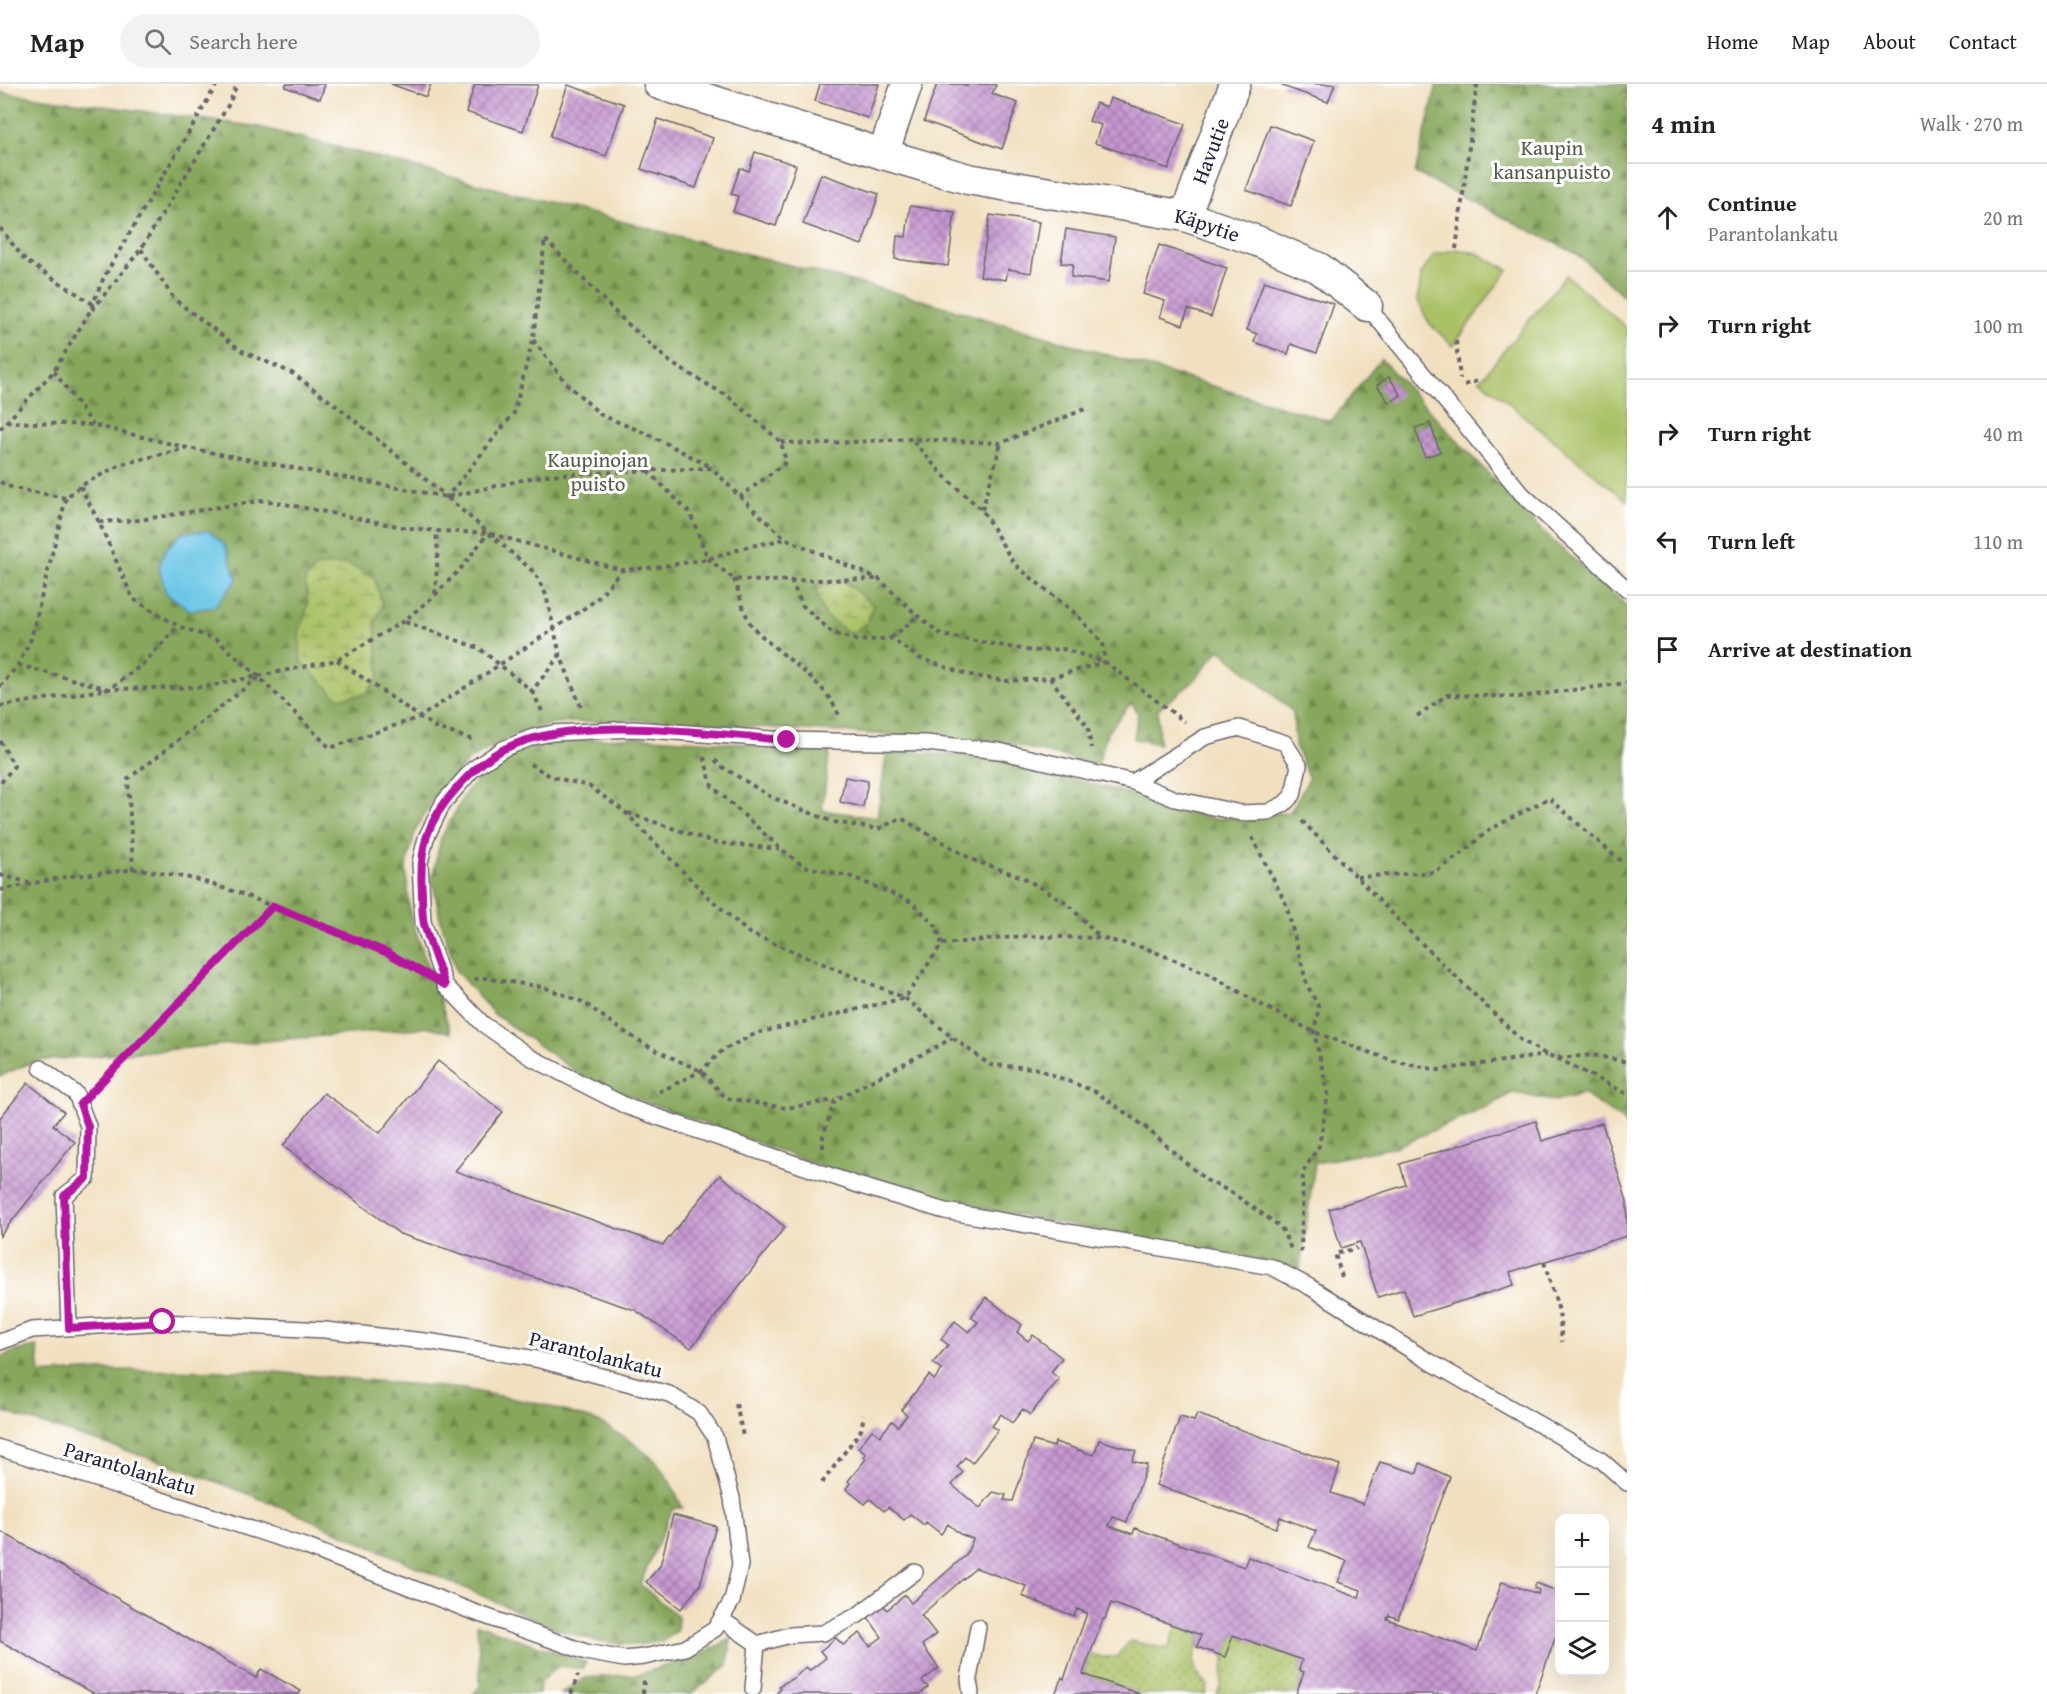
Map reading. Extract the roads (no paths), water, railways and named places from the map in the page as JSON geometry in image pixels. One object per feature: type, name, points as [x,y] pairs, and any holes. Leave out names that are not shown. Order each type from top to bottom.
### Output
[{"type":"street","name":"Käpytie","points":[[659,84],[968,178],[1185,216],[1260,242],[1319,268],[1367,306]]},
{"type":"street","points":[[883,154],[907,84]]},
{"type":"street","name":"Havutie","points":[[1185,216],[1235,84]]},
{"type":"lane","name":"Käpytie","points":[[1367,306],[1522,494],[1627,589]]},
{"type":"lane","points":[[1133,782],[1205,737],[1239,728],[1284,743],[1299,765],[1293,795],[1284,804],[1268,812],[1241,813],[1175,799],[1133,782],[999,751],[926,743],[787,740],[633,729],[590,730],[533,737],[503,749],[473,769],[443,803],[426,838],[420,863],[423,922],[445,985],[483,1024],[530,1057],[628,1107],[822,1173],[945,1211],[1296,1273],[1353,1315],[1601,1460],[1627,1483]]},
{"type":"lane","points":[[41,1068],[76,1094],[88,1126],[87,1178],[64,1196],[69,1328]]},
{"type":"lane","name":"Parantolankatu","points":[[0,1342],[32,1330],[163,1322],[325,1330],[433,1342],[536,1359],[669,1394],[699,1413],[715,1437],[732,1498],[740,1565],[732,1600],[715,1629],[685,1648],[644,1658],[624,1659],[586,1652],[471,1611],[307,1547],[0,1449]]},
{"type":"lane","points":[[757,1644],[790,1635],[823,1634],[858,1615],[915,1572]]},
{"type":"lane","points":[[721,1619],[757,1644]]},
{"type":"lane","points":[[972,1694],[969,1679],[978,1627]]},
{"type":"lane","points":[[753,1689],[757,1644]]},
{"type":"water","points":[[209,531],[225,545],[237,580],[214,607],[190,610],[166,593],[159,567],[166,549],[182,533]]},
{"type":"park label","name":"Kaupin kansanpuisto","points":[[1552,159]]},
{"type":"park label","name":"Kaupinojan puisto","points":[[598,471]]}]
